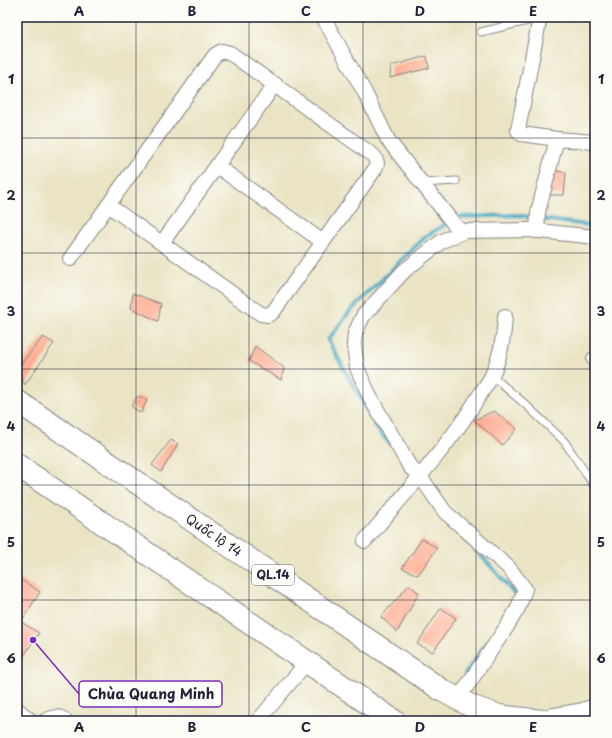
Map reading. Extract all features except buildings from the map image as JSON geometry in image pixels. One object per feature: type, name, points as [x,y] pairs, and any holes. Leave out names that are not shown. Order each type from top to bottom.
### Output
[{"type":"main road","name":"Quốc lộ 14","points":[[17,401],[443,691],[474,707],[499,716],[541,721]]},
{"type":"main road","points":[[17,465],[394,721]]},
{"type":"main road","points":[[541,721],[583,714],[595,710]]},
{"type":"main road","name":"QL.14","points":[[541,721],[550,721]]},
{"type":"street","points":[[323,17],[365,93],[388,140],[455,224]]},
{"type":"street","points":[[540,18],[518,130],[521,134],[595,142]]},
{"type":"street","points":[[70,259],[108,205],[215,55],[222,51],[230,53],[275,84],[374,156],[377,163],[375,170],[273,312],[268,315],[261,314],[108,205]]},
{"type":"street","points":[[162,243],[275,84]]},
{"type":"street","points":[[538,222],[557,139]]},
{"type":"street","points":[[377,163],[399,154]]},
{"type":"street","points":[[217,166],[323,242]]},
{"type":"street","points":[[455,224],[538,222],[595,237]]},
{"type":"street","points":[[455,224],[442,241],[404,271],[363,316],[355,333],[354,345],[357,368],[371,398],[410,467],[415,481],[445,512],[509,568],[525,589],[518,608],[506,628],[458,699]]},
{"type":"street","points":[[365,541],[468,414],[492,376],[502,348],[505,316]]},
{"type":"street","points":[[258,721],[307,662]]},
{"type":"street","points":[[17,709],[31,721]]},
{"type":"street","points":[[45,721],[54,716],[66,721]]},
{"type":"lane","points":[[481,32],[540,18]]},
{"type":"lane","points":[[421,183],[456,181]]},
{"type":"lane","points":[[492,376],[525,404],[564,441],[595,487]]},
{"type":"waterway","points":[[390,444],[378,430],[328,340],[351,310],[426,236],[458,217],[518,215],[534,218]]},
{"type":"waterway","points":[[541,219],[595,226]]},
{"type":"waterway","points":[[461,534],[518,598]]},
{"type":"waterway","points":[[465,674],[487,643]]},
{"type":"place","name":"Chùa Quang Minh","points":[[33,640]]}]
